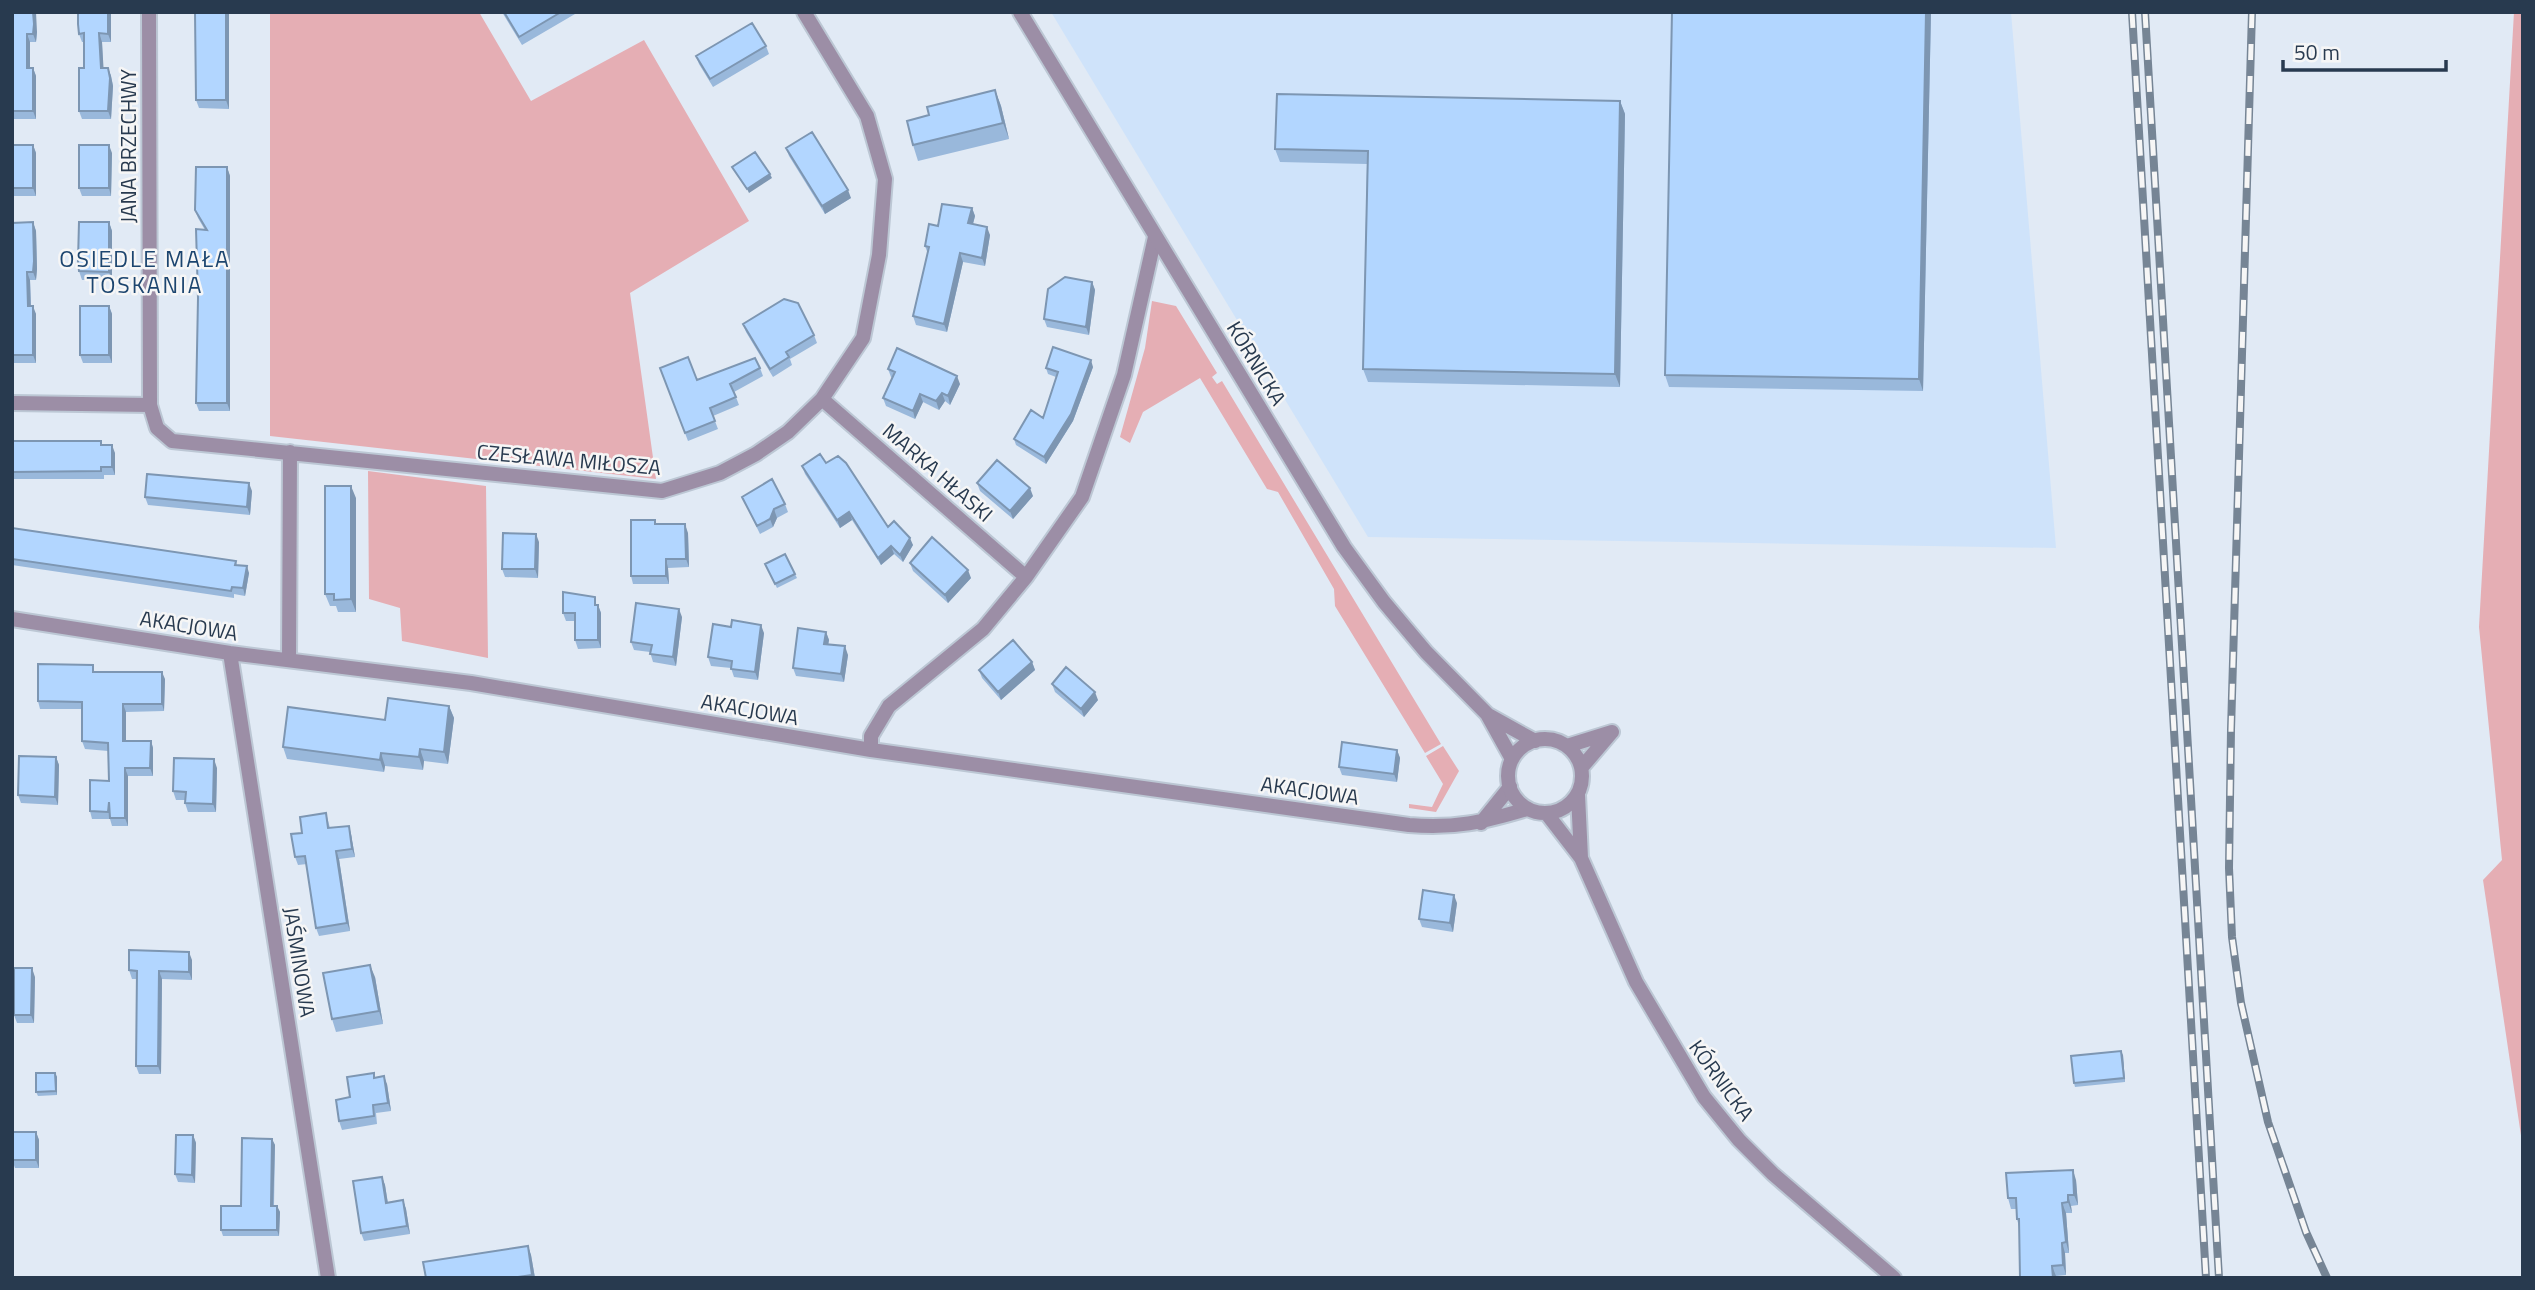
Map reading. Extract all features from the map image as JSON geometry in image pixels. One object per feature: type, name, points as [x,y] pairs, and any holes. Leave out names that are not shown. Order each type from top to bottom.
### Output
[{"type":"street","name":"JANA BRZECHWY","points":[[149,12],[150,405]]},
{"type":"street","name":"CZESŁAWA MIŁOSZA","points":[[150,405],[157,428],[172,441],[662,491],[720,473],[756,454],[788,432],[822,399],[863,338],[879,256],[885,179],[867,116],[804,12]]},
{"type":"street","name":"KÓRNICKA","points":[[1020,12],[1345,547],[1384,602],[1487,714]]},
{"type":"street","points":[[871,750],[871,736],[889,706],[983,629],[1026,577],[1082,497],[1124,375],[1155,237]]},
{"type":"street","name":"MARKA HŁASKI","points":[[822,399],[1026,577]]},
{"type":"street","points":[[12,403],[150,405]]},
{"type":"street","points":[[289,660],[290,452]]},
{"type":"street","name":"AKACJOWA","points":[[12,619],[230,653],[484,685],[871,750],[1409,825],[1445,828],[1481,823],[1527,809]]},
{"type":"street","name":"JAŚMINOWA","points":[[230,653],[328,1278]]},
{"type":"street","points":[[1487,714],[1535,741]]},
{"type":"street","points":[[1487,714],[1512,759]]},
{"type":"street","points":[[1578,795],[1559,811],[1547,814],[1527,809],[1516,800],[1508,773],[1512,759],[1522,747],[1535,741],[1546,739],[1567,746],[1612,732],[1581,767]]},
{"type":"street","points":[[1567,746],[1581,767],[1582,781],[1578,795],[1581,858]]},
{"type":"street","points":[[1481,823],[1510,787]]},
{"type":"street","points":[[1547,814],[1581,858]]},
{"type":"street","name":"KÓRNICKA","points":[[1581,858],[1636,982],[1704,1097],[1739,1140],[1773,1174],[1894,1278]]},
{"type":"shaded area","points":[[270,12],[479,12],[531,101],[644,40],[749,221],[630,293],[656,479],[270,436]]},
{"type":"shaded area","points":[[1051,12],[2011,12],[2056,548],[1368,537]]},
{"type":"shaded area","points":[[2514,12],[2523,12],[2523,1149],[2483,880],[2502,860],[2479,627]]},
{"type":"shaded area","points":[[1152,301],[1176,306],[1217,373],[1212,377],[1217,384],[1222,381],[1441,744],[1425,753],[1335,606],[1334,589],[1278,492],[1267,489],[1200,378],[1143,412],[1130,443],[1120,437],[1145,348]]},
{"type":"shaded area","points":[[368,471],[486,486],[488,658],[402,641],[400,608],[369,599]]},
{"type":"shaded area","points":[[1443,746],[1459,771],[1436,812],[1409,808],[1409,804],[1432,807],[1443,784],[1426,756]]},
{"type":"building","points":[[12,12],[33,12],[33,34],[27,34],[27,68],[33,68],[33,111],[12,111]]},
{"type":"building","points":[[78,12],[108,12],[108,34],[99,33],[101,68],[108,68],[110,78],[108,111],[79,111],[79,68],[84,68],[84,33],[79,34]]},
{"type":"building","points":[[195,12],[226,12],[226,100],[196,100]]},
{"type":"building","points":[[504,12],[561,12],[519,37]]},
{"type":"building","points":[[1672,12],[1926,12],[1919,379],[1665,375]]},
{"type":"building","points":[[752,23],[766,46],[710,79],[696,56]]},
{"type":"building","points":[[995,90],[1003,123],[913,145],[907,121],[929,115],[927,107]]},
{"type":"building","points":[[1277,94],[1620,101],[1615,374],[1363,369],[1368,151],[1275,149]]},
{"type":"building","points":[[812,132],[848,190],[822,206],[786,148]]},
{"type":"building","points":[[12,145],[33,145],[33,188],[12,188]]},
{"type":"building","points":[[79,145],[109,145],[109,188],[79,188]]},
{"type":"building","points":[[755,152],[770,174],[747,189],[732,167]]},
{"type":"building","points":[[196,167],[227,167],[227,403],[196,403],[196,229],[207,230],[195,210]]},
{"type":"building","points":[[942,204],[972,208],[968,223],[987,227],[982,258],[960,253],[944,324],[913,316],[929,247],[925,246],[929,224],[938,226]]},
{"type":"building","points":[[33,222],[33,272],[27,272],[28,306],[33,306],[33,355],[12,355],[12,223]]},
{"type":"building","points":[[79,222],[109,222],[109,272],[79,271]]},
{"type":"building","points":[[1065,277],[1092,282],[1086,327],[1044,319],[1048,289]]},
{"type":"building","points":[[784,299],[798,303],[814,335],[786,352],[789,357],[770,369],[743,324]]},
{"type":"building","points":[[80,306],[109,306],[109,355],[80,355]]},
{"type":"building","points":[[1053,347],[1091,360],[1071,414],[1044,457],[1014,439],[1031,410],[1043,418],[1058,372],[1046,368]]},
{"type":"building","points":[[897,348],[957,376],[948,396],[942,393],[936,401],[920,394],[913,411],[883,398],[895,372],[888,369]]},
{"type":"building","points":[[688,357],[697,380],[755,358],[760,368],[730,384],[736,397],[710,408],[715,421],[685,433],[660,368]]},
{"type":"building","points":[[12,441],[101,441],[101,445],[112,445],[112,467],[101,467],[101,471],[12,472]]},
{"type":"building","points":[[820,454],[826,463],[838,456],[846,463],[888,527],[894,521],[910,538],[900,555],[891,546],[878,558],[849,512],[837,520],[802,466]]},
{"type":"building","points":[[997,460],[1030,488],[1010,511],[977,483]]},
{"type":"building","points":[[147,474],[249,483],[247,507],[145,497]]},
{"type":"building","points":[[772,479],[785,504],[774,509],[770,519],[757,526],[742,497]]},
{"type":"building","points":[[325,486],[351,486],[351,599],[334,600],[334,594],[325,594]]},
{"type":"building","points":[[631,520],[655,520],[655,524],[685,524],[686,559],[666,559],[666,576],[631,576]]},
{"type":"building","points":[[12,528],[236,561],[235,565],[247,566],[243,588],[232,587],[231,591],[12,559]]},
{"type":"building","points":[[503,533],[536,534],[535,569],[502,569]]},
{"type":"building","points":[[932,537],[968,570],[945,595],[910,563]]},
{"type":"building","points":[[785,554],[795,574],[775,584],[765,564]]},
{"type":"building","points":[[563,592],[595,597],[595,605],[598,605],[598,640],[575,640],[575,613],[563,613]]},
{"type":"building","points":[[636,603],[679,609],[673,657],[650,654],[652,645],[631,642]]},
{"type":"building","points":[[732,620],[761,625],[755,672],[731,669],[732,661],[708,657],[713,624],[731,627]]},
{"type":"building","points":[[798,628],[826,632],[824,644],[845,646],[841,674],[793,668]]},
{"type":"building","points":[[1013,640],[1032,662],[998,692],[979,670]]},
{"type":"building","points":[[38,664],[93,665],[93,672],[162,672],[162,704],[123,704],[123,741],[151,741],[150,768],[125,768],[125,818],[110,818],[109,802],[108,812],[90,811],[90,780],[109,781],[108,743],[82,741],[82,702],[38,701]]},
{"type":"building","points":[[1066,667],[1095,692],[1081,709],[1052,684]]},
{"type":"building","points":[[388,698],[449,706],[444,752],[420,749],[419,757],[381,753],[380,760],[283,747],[288,707],[385,720]]},
{"type":"building","points":[[1342,742],[1397,750],[1394,774],[1339,767]]},
{"type":"building","points":[[19,756],[56,757],[55,797],[18,795]]},
{"type":"building","points":[[174,758],[214,759],[213,804],[185,803],[186,792],[173,791]]},
{"type":"building","points":[[326,813],[328,828],[349,826],[352,849],[336,851],[347,923],[316,928],[305,856],[295,857],[291,834],[302,833],[300,817]]},
{"type":"building","points":[[1423,890],[1454,895],[1450,923],[1419,919]]},
{"type":"building","points":[[129,950],[189,952],[189,972],[159,971],[158,1066],[136,1066],[137,971],[129,970]]},
{"type":"building","points":[[370,965],[379,1011],[332,1019],[323,973]]},
{"type":"building","points":[[14,968],[32,968],[31,1015],[14,1015]]},
{"type":"building","points":[[2121,1051],[2124,1078],[2074,1083],[2071,1056]]},
{"type":"building","points":[[36,1073],[55,1073],[56,1091],[36,1092]]},
{"type":"building","points":[[374,1073],[374,1078],[384,1076],[388,1103],[373,1105],[374,1116],[339,1121],[336,1100],[350,1097],[347,1077]]},
{"type":"building","points":[[13,1132],[36,1132],[36,1160],[12,1160]]},
{"type":"building","points":[[176,1135],[193,1135],[192,1175],[175,1174]]},
{"type":"building","points":[[242,1138],[272,1139],[271,1206],[277,1206],[277,1230],[221,1230],[221,1206],[241,1206]]},
{"type":"building","points":[[2073,1170],[2074,1195],[2068,1195],[2068,1202],[2062,1203],[2066,1242],[2062,1243],[2063,1265],[2052,1266],[2053,1278],[2020,1278],[2019,1219],[2016,1198],[2008,1198],[2006,1173]]},
{"type":"building","points":[[382,1177],[386,1203],[403,1200],[407,1226],[361,1233],[353,1181]]},
{"type":"building","points":[[528,1246],[532,1275],[511,1278],[426,1278],[423,1262]]},
{"type":"railway","points":[[2132,12],[2206,1278]]},
{"type":"railway","points":[[2145,12],[2219,1278]]},
{"type":"railway","points":[[2252,12],[2231,730],[2229,868],[2232,937],[2241,1003],[2268,1122],[2306,1232],[2327,1278]]},
{"type":"district","name":"OSIEDLE MAŁA TOSKANIA","points":[[145,271]]}]
